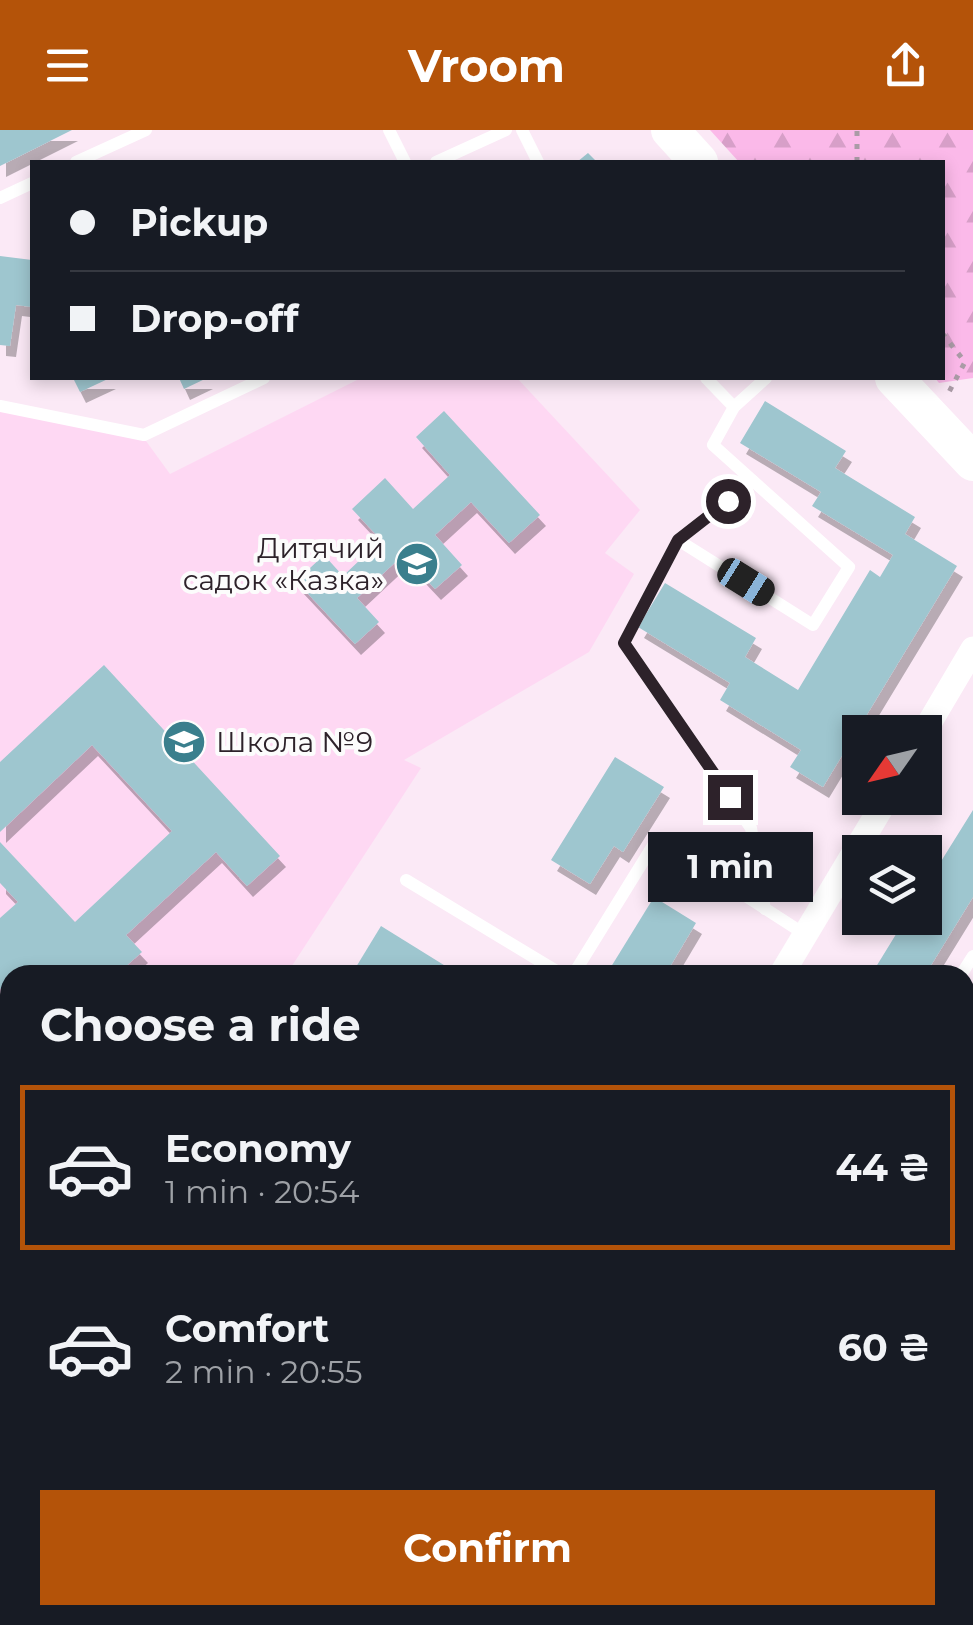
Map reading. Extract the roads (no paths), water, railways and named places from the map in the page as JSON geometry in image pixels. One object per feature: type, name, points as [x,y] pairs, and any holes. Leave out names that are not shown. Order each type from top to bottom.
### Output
[{"type":"street","points":[[670,130],[697,160]]},
{"type":"street","points":[[896,380],[973,462]]},
{"type":"street","points":[[934,715],[973,649]]},
{"type":"street","points":[[788,965],[876,815]]},
{"type":"lane","points":[[80,160],[146,130]]},
{"type":"lane","points":[[389,130],[404,160]]},
{"type":"lane","points":[[440,160],[506,130]]},
{"type":"lane","points":[[522,130],[537,160]]},
{"type":"lane","points":[[0,198],[30,184]]},
{"type":"lane","points":[[0,406],[144,435],[260,380]]},
{"type":"lane","points":[[708,380],[734,407]]},
{"type":"lane","points":[[678,540],[813,625],[849,567],[713,445],[734,407],[764,380]]},
{"type":"lane","points":[[753,481],[678,540],[624,643],[752,828],[765,909]]},
{"type":"lane","points":[[579,965],[657,839],[806,936]]},
{"type":"lane","points":[[406,880],[546,965]]},
{"type":"place","name":"Дитячий садок «Казка»","points":[[417,564]]},
{"type":"place","name":"Школа №9","points":[[184,742]]}]
